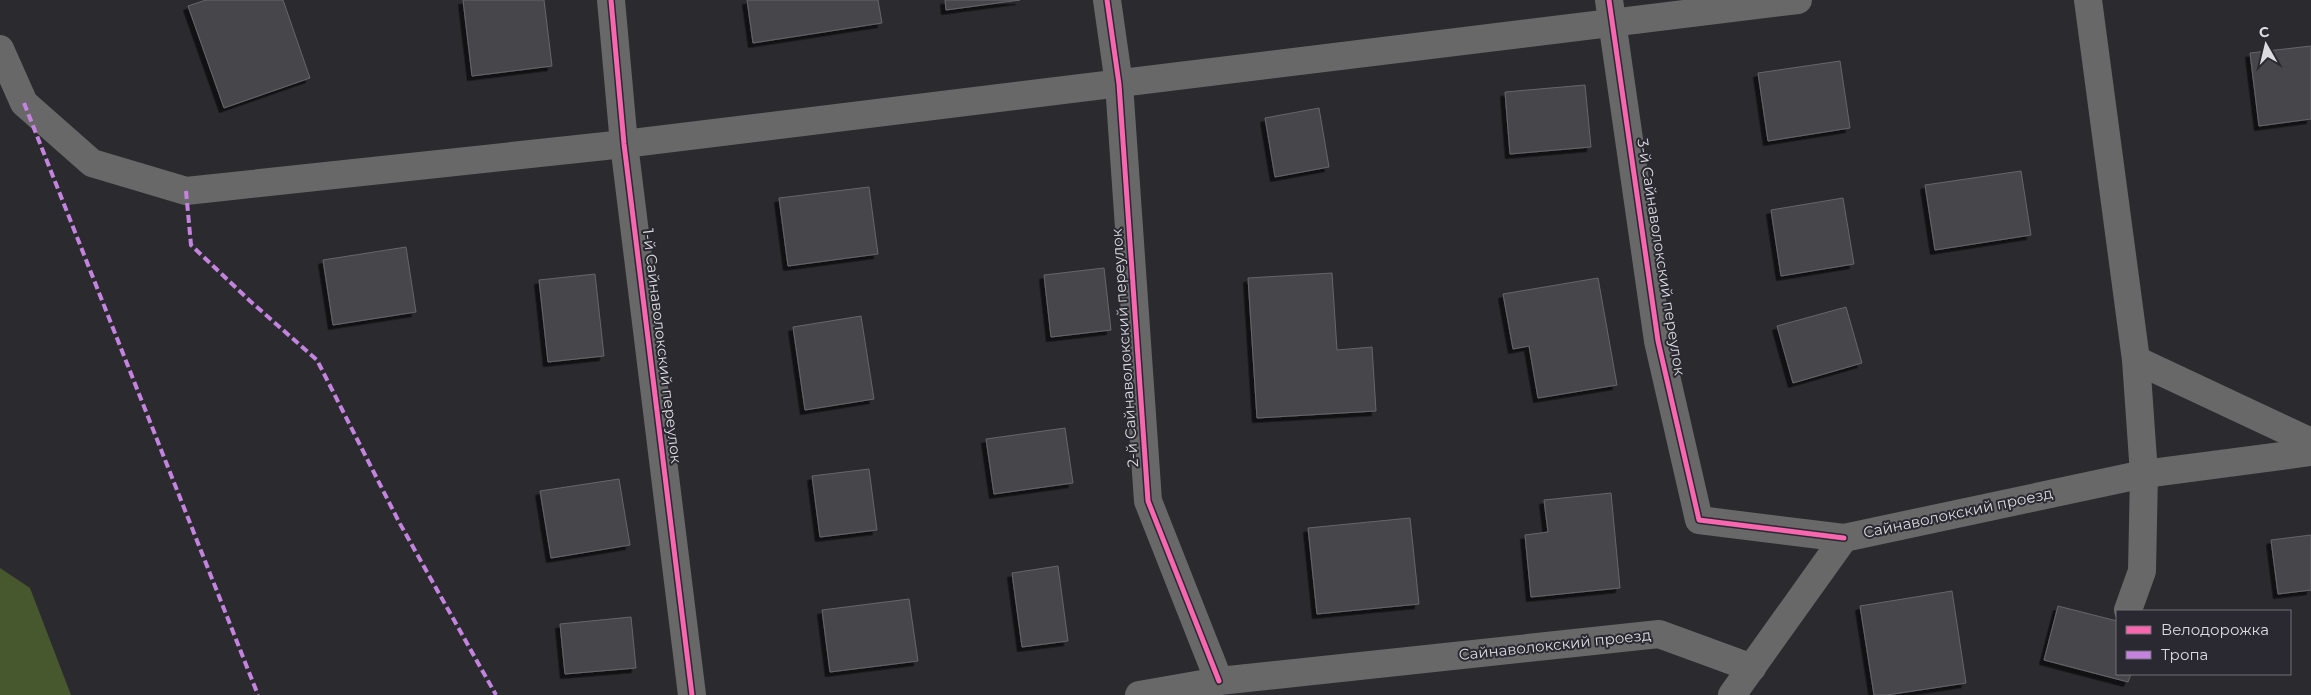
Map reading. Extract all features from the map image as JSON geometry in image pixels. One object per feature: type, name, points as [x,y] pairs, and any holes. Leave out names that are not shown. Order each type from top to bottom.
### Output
[{"type":"street","name":"1-й Сайнаволокский переулок","points":[[611,0],[624,144],[692,695]]},
{"type":"street","name":"2-й Сайнаволокский переулок","points":[[1107,0],[1119,84],[1148,501],[1219,682]]},
{"type":"street","points":[[0,49],[24,103],[92,163],[186,191],[624,144],[1119,84],[1612,11],[1798,0]]},
{"type":"street","points":[[2088,0],[2136,360],[2144,474],[2142,571],[2128,610]]},
{"type":"street","name":"3-й Сайнаволокский переулок","points":[[1612,11],[1658,341],[1698,520],[1844,538]]},
{"type":"street","points":[[2136,360],[2311,442]]},
{"type":"street","name":"Сайнаволокский проезд","points":[[1139,695],[1219,682],[1659,634],[1752,668],[1844,538],[2144,474],[2311,452]]},
{"type":"street","points":[[1732,695],[1752,668]]},
{"type":"green space","points":[[0,568],[30,588],[71,695],[0,695]]},
{"type":"building","points":[[206,0],[283,0],[310,78],[224,108],[188,6]]},
{"type":"building","points":[[463,0],[544,0],[552,66],[472,76]]},
{"type":"building","points":[[747,0],[878,0],[882,23],[753,43]]},
{"type":"building","points":[[945,0],[1020,0],[946,10]]},
{"type":"building","points":[[2311,46],[2311,119],[2259,126],[2250,53]]},
{"type":"building","points":[[1840,61],[1850,128],[1768,141],[1758,73]]},
{"type":"building","points":[[1585,85],[1591,147],[1510,154],[1505,92]]},
{"type":"building","points":[[1319,108],[1329,167],[1275,177],[1265,118]]},
{"type":"building","points":[[2021,171],[2031,235],[1935,250],[1925,185]]},
{"type":"building","points":[[869,187],[878,254],[788,266],[779,198]]},
{"type":"building","points":[[1843,198],[1854,264],[1781,276],[1771,210]]},
{"type":"building","points":[[406,247],[416,312],[333,325],[323,260]]},
{"type":"building","points":[[1104,268],[1111,330],[1051,337],[1044,275]]},
{"type":"building","points":[[1332,273],[1337,350],[1372,347],[1376,411],[1257,418],[1248,278]]},
{"type":"building","points":[[595,274],[604,356],[548,362],[539,280]]},
{"type":"building","points":[[1598,278],[1617,385],[1538,398],[1529,346],[1513,349],[1503,294]]},
{"type":"building","points":[[1846,307],[1862,363],[1793,383],[1777,326]]},
{"type":"building","points":[[861,316],[874,399],[805,410],[793,327]]},
{"type":"building","points":[[1065,428],[1073,483],[994,494],[986,439]]},
{"type":"building","points":[[869,469],[877,530],[820,537],[812,476]]},
{"type":"building","points":[[619,479],[630,545],[551,558],[540,491]]},
{"type":"building","points":[[1611,493],[1620,588],[1531,597],[1525,535],[1548,532],[1544,500]]},
{"type":"building","points":[[1410,518],[1419,604],[1317,614],[1308,528]]},
{"type":"building","points":[[2311,535],[2311,590],[2278,594],[2271,540]]},
{"type":"building","points":[[1058,566],[1068,641],[1022,647],[1012,573]]},
{"type":"building","points":[[1952,591],[1966,683],[1887,695],[1874,695],[1860,606]]},
{"type":"building","points":[[909,599],[918,661],[830,672],[822,610]]},
{"type":"building","points":[[2058,606],[2116,621],[2116,675],[2131,675],[2128,682],[2044,660]]},
{"type":"building","points":[[631,617],[636,668],[565,674],[560,624]]},
{"type":"marked path","points":[[24,103],[258,695]]},
{"type":"marked path","points":[[186,191],[191,245],[250,301],[317,360],[399,522],[496,695]]},
{"type":"cycle path","points":[[611,0],[624,144],[692,695]]},
{"type":"cycle path","points":[[1107,0],[1119,84],[1148,501],[1219,681]]},
{"type":"cycle path","points":[[1609,0],[1658,341],[1699,520],[1844,538]]}]
